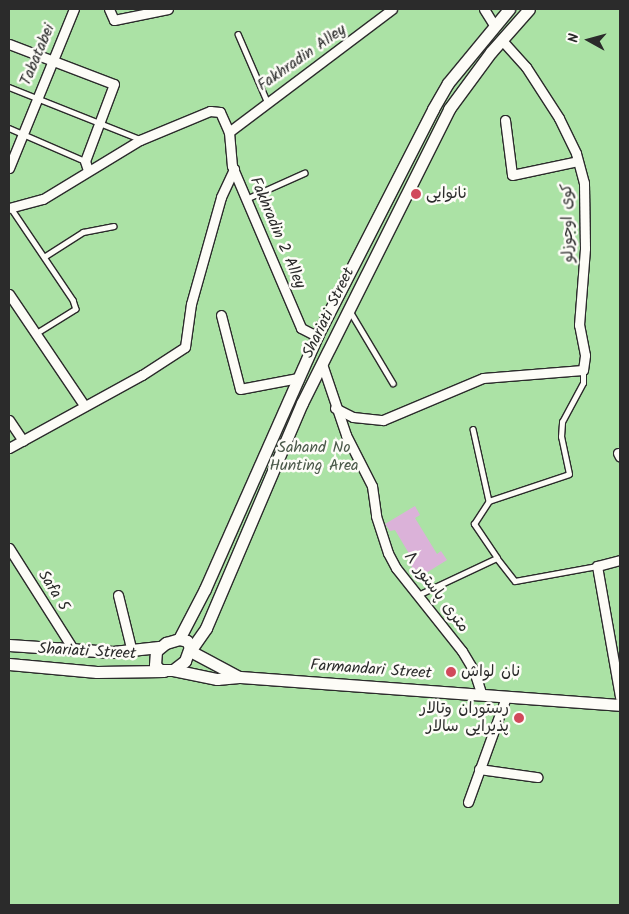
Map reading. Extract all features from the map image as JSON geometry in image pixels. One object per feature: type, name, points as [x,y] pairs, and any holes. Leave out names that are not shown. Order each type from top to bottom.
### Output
[{"type":"main road","name":"Shariati Street","points":[[179,639],[205,589],[317,336],[436,102],[509,9]]},
{"type":"main road","name":"Shariati Street","points":[[190,652],[220,596],[322,364],[449,109],[502,40],[529,9]]},
{"type":"main road","points":[[375,224],[388,231]]},
{"type":"main road","points":[[205,589],[220,596]]},
{"type":"main road","points":[[179,639],[187,642],[190,652],[185,661],[168,670],[158,668],[154,660],[159,647],[179,639]]},
{"type":"main road","name":"Shariati Street","points":[[9,645],[132,652],[159,647]]},
{"type":"main road","name":"Farmandari Street","points":[[190,652],[239,677]]},
{"type":"main road","name":"Shariati Street","points":[[9,664],[97,672],[168,670]]},
{"type":"main road","name":"Farmandari Street","points":[[168,670],[217,679],[239,677],[620,705]]},
{"type":"street","name":"Tabatabei","points":[[9,168],[36,97],[74,9]]},
{"type":"street","points":[[109,9],[114,20],[168,9]]},
{"type":"street","name":"Fakhradin Alley","points":[[229,132],[267,101],[392,9]]},
{"type":"street","points":[[484,9],[494,26]]},
{"type":"street","name":"کوی اوجوزلو","points":[[502,40],[526,67],[559,118],[578,161],[584,183],[585,248],[579,325],[585,355],[583,370]]},
{"type":"street","points":[[9,44],[114,84],[87,166]]},
{"type":"street","points":[[10,208],[44,199],[87,166],[140,140],[210,111],[220,112],[229,132]]},
{"type":"street","points":[[505,120],[512,175],[578,161]]},
{"type":"street","name":"Fakhradin 2 Alley","points":[[229,132],[234,169],[301,328],[317,336]]},
{"type":"street","points":[[9,448],[84,405],[142,375],[185,347],[191,304],[220,197],[234,169]]},
{"type":"street","points":[[9,294],[84,405]]},
{"type":"street","points":[[221,315],[240,389],[298,378]]},
{"type":"street","name":"۸ متری پاستور","points":[[322,364],[335,408],[372,486],[376,516],[388,553],[474,671],[482,695]]},
{"type":"street","points":[[335,408],[353,417],[383,420],[483,378],[583,370]]},
{"type":"street","points":[[9,420],[23,441]]},
{"type":"street","name":"Safa 5","points":[[9,548],[73,649]]},
{"type":"street","points":[[620,560],[597,566],[620,696]]},
{"type":"street","points":[[118,595],[132,652]]},
{"type":"street","points":[[468,802],[506,697]]},
{"type":"street","points":[[479,769],[538,777]]},
{"type":"lane","points":[[238,34],[267,101]]},
{"type":"lane","points":[[9,86],[140,140]]},
{"type":"lane","points":[[9,128],[22,132],[87,166]]},
{"type":"lane","points":[[246,199],[304,172]]},
{"type":"lane","points":[[10,208],[76,308],[36,334]]},
{"type":"lane","points":[[44,257],[83,232],[113,226]]},
{"type":"lane","points":[[349,309],[393,383]]},
{"type":"lane","points":[[583,370],[583,383],[562,422],[562,437],[569,474],[488,501],[474,524],[515,581],[597,566]]},
{"type":"lane","points":[[473,429],[488,501]]},
{"type":"lane","points":[[418,595],[497,558]]},
{"type":"green space","name":"Sahand No Hunting Area","points":[[9,9],[620,9],[620,905],[9,905]]},
{"type":"building","points":[[415,506],[420,515],[415,518],[437,554],[441,551],[447,560],[418,578],[410,564],[414,562],[395,530],[390,531],[385,524]]},
{"type":"place","name":"نانوایی","points":[[416,194]]},
{"type":"place","name":"نان لواش","points":[[451,672]]},
{"type":"place","name":"رستوران وتالار پذیرایی سالار","points":[[519,718]]}]
